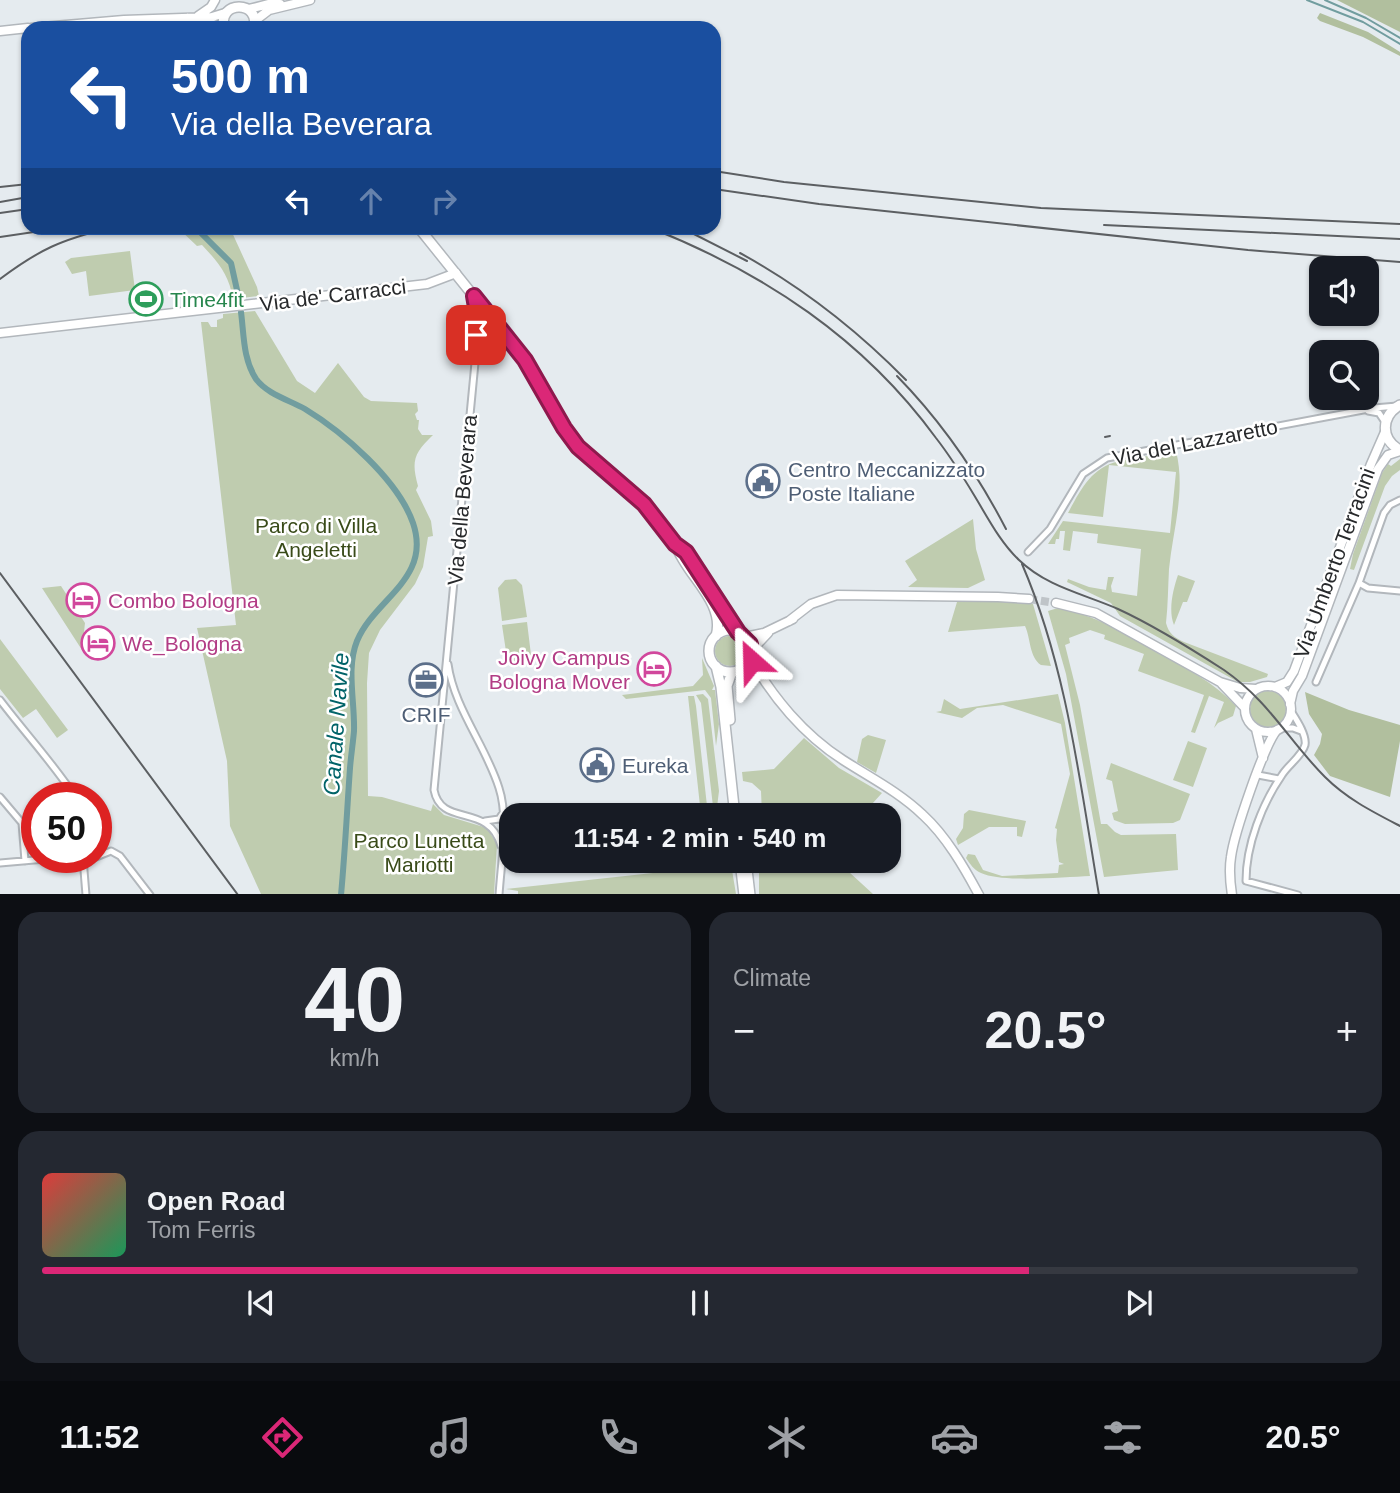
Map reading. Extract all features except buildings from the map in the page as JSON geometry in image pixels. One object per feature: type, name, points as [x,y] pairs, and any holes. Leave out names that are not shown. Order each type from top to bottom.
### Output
[{"type":"main road","points":[[198,16],[211,7],[215,0]]},
{"type":"main road","points":[[259,21],[269,10],[305,1]]},
{"type":"main road","points":[[112,21],[212,16],[226,8],[242,5],[290,5]]},
{"type":"main road","points":[[242,5],[253,21]]},
{"type":"main road","points":[[188,18],[200,21]]},
{"type":"main road","points":[[0,31],[21,29]]},
{"type":"main road","points":[[425,235],[525,360],[570,438],[652,512],[675,544],[716,613],[719,626],[709,650],[716,666],[720,687],[733,803]]},
{"type":"main road","name":"Via de' Carracci","points":[[0,333],[427,284],[456,273]]},
{"type":"main road","points":[[1399,406],[1388,415],[1385,428],[1391,444],[1400,450]]},
{"type":"main road","name":"Via Umberto Terracini","points":[[1275,687],[1287,682],[1294,671],[1385,428]]},
{"type":"main road","name":"Via Umberto Terracini","points":[[1291,707],[1292,693],[1378,469],[1388,456],[1400,450]]},
{"type":"main road","points":[[675,544],[686,552],[706,580],[742,634],[764,680],[785,709],[826,747],[892,790],[927,818],[979,894]]},
{"type":"main road","points":[[740,803],[727,688],[736,670],[770,631],[826,602],[850,596],[1029,599]]},
{"type":"main road","points":[[1056,603],[1096,614],[1220,682],[1240,688],[1275,687],[1286,695],[1291,707],[1289,720],[1271,737],[1231,855],[1232,894]]},
{"type":"main road","points":[[716,636],[726,631],[742,634],[770,631]]},
{"type":"main road","points":[[716,666],[725,671],[752,672],[764,680]]},
{"type":"main road","points":[[1220,682],[1245,708]]},
{"type":"main road","points":[[1256,689],[1249,696],[1245,708],[1247,718],[1256,729],[1263,761]]},
{"type":"main road","points":[[1256,729],[1266,732],[1280,729]]},
{"type":"main road","points":[[741,873],[744,894]]},
{"type":"main road","points":[[747,873],[750,894]]},
{"type":"street","name":"Via della Beverara","points":[[474,296],[477,342],[435,795],[445,808],[485,821]]},
{"type":"street","points":[[477,342],[485,331],[498,326]]},
{"type":"street","name":"Via del Lazzaretto","points":[[1379,408],[1399,406]]},
{"type":"street","points":[[1365,410],[1378,413],[1385,428]]},
{"type":"street","name":"Via del Lazzaretto","points":[[1028,552],[1050,529],[1083,474],[1107,458],[1365,410]]},
{"type":"street","points":[[1316,682],[1359,583],[1384,513],[1390,505],[1400,500]]},
{"type":"street","points":[[1359,583],[1368,588],[1400,590]]},
{"type":"street","name":"Via della Beverara","points":[[447,657],[452,681],[498,786],[501,803]]},
{"type":"street","points":[[443,701],[450,696],[459,699]]},
{"type":"street","points":[[0,700],[31,736],[64,782]]},
{"type":"street","points":[[1291,707],[1305,738],[1304,748],[1279,779],[1263,810],[1250,847],[1246,881],[1298,894]]},
{"type":"street","points":[[1280,729],[1293,728],[1301,731]]},
{"type":"street","points":[[1258,775],[1279,779]]},
{"type":"street","points":[[0,797],[21,822]]},
{"type":"street","points":[[485,821],[499,819]]},
{"type":"street","points":[[485,821],[494,829],[499,841]]},
{"type":"street","points":[[112,852],[120,856],[150,894]]},
{"type":"street","points":[[0,863],[21,861]]},
{"type":"street","points":[[85,873],[86,894]]},
{"type":"street","name":"Via della Beverara","points":[[499,894],[500,873]]},
{"type":"green space","points":[[1337,0],[1400,0],[1400,32]]},
{"type":"green space","points":[[1320,13],[1368,32],[1400,52],[1400,56],[1363,37],[1320,21],[1317,18]]},
{"type":"green space","points":[[185,235],[233,235],[259,296],[233,299],[226,276],[218,264],[202,245],[197,246]]},
{"type":"green space","points":[[130,251],[135,290],[89,296],[86,271],[72,274],[65,262],[71,258]]},
{"type":"green space","name":"Parco di Villa Angeletti","points":[[255,311],[297,381],[315,393],[338,363],[364,397],[371,401],[417,403],[418,411],[415,414],[419,420],[418,429],[422,435],[433,435],[418,452],[415,470],[418,486],[416,490],[431,521],[433,536],[428,537],[423,567],[415,584],[380,630],[369,653],[368,796],[382,797],[431,811],[433,804],[444,815],[487,828],[497,844],[494,894],[261,894],[230,826],[227,761],[197,628],[236,625],[201,322],[217,327],[217,320],[223,318],[223,314]]},
{"type":"green space","points":[[1176,451],[1180,481],[1169,569],[1167,627],[1172,635],[1184,642],[1268,674],[1267,677],[1238,682],[1120,616],[1111,603],[1067,582],[1068,579],[1106,590],[1108,577],[1114,577],[1112,592],[1137,596],[1141,549],[1097,543],[1098,534],[1073,531],[1070,551],[1063,550],[1065,531],[1060,531],[1055,544],[1048,544],[1063,521],[1170,533],[1176,472],[1109,465],[1103,517],[1068,513],[1082,488],[1094,474],[1109,464]]},
{"type":"green space","points":[[1400,459],[1400,470],[1385,486],[1354,570],[1350,569],[1382,473],[1388,464],[1391,466]]},
{"type":"green space","points":[[973,519],[976,549],[985,580],[968,588],[908,587],[917,580],[905,561]]},
{"type":"green space","points":[[1178,575],[1195,581],[1174,625],[1171,607]]},
{"type":"green space","points":[[516,579],[522,585],[527,617],[502,621],[498,588],[505,580]]},
{"type":"green space","points":[[61,586],[85,623],[82,650],[42,588]]},
{"type":"green space","points":[[1001,601],[1033,604],[1051,666],[1037,662],[1025,626],[948,632],[957,602]]},
{"type":"green space","points":[[1058,608],[1084,615],[1121,632],[1199,676],[1236,706],[1233,716],[1214,728],[1224,702],[1209,696],[1195,733],[1191,732],[1204,695],[1138,671],[1144,654],[1104,639],[1105,635],[1090,630],[1069,638],[1070,643],[1065,645],[1080,705],[1101,824],[1107,824],[1121,835],[1176,834],[1178,870],[1104,877],[1066,674],[1048,611]]},
{"type":"green space","points":[[527,622],[531,655],[526,663],[515,664],[507,658],[502,625]]},
{"type":"green space","points":[[730,636],[741,640],[745,651],[741,662],[730,666],[719,662],[715,651],[719,640]]},
{"type":"green space","points":[[0,639],[68,730],[57,738],[36,709],[23,718],[0,689]]},
{"type":"green space","points":[[702,658],[714,686],[712,690],[715,690],[719,724],[716,746],[711,698],[705,690],[626,699],[622,695],[693,686],[703,675]]},
{"type":"green space","points":[[1268,691],[1281,696],[1286,709],[1281,722],[1268,727],[1255,722],[1250,709],[1255,696]]},
{"type":"green space","points":[[1305,692],[1349,710],[1400,725],[1400,741],[1390,797],[1330,776],[1314,755],[1322,734],[1309,714]]},
{"type":"green space","points":[[703,694],[708,699],[719,791],[718,803],[713,803],[701,703],[696,695]]},
{"type":"green space","points":[[1058,694],[1090,876],[1019,879],[981,873],[974,869],[966,858],[968,854],[975,855],[983,870],[1002,876],[1058,873],[1059,865],[1064,864],[1059,862],[1055,828],[1070,774],[1061,724],[1003,705],[977,708],[962,718],[936,712],[941,711],[944,699],[960,709]]},
{"type":"green space","points":[[688,696],[694,696],[696,706],[707,803],[700,803]]},
{"type":"green space","points":[[868,735],[886,740],[876,773],[857,762],[862,739]]},
{"type":"green space","points":[[804,738],[839,768],[882,793],[873,803],[762,803],[761,791],[752,783],[743,781],[742,772],[774,769]]},
{"type":"green space","points":[[1188,741],[1207,748],[1193,787],[1173,780]]},
{"type":"green space","points":[[1111,763],[1190,794],[1180,820],[1173,823],[1125,824],[1114,820],[1112,813],[1118,811],[1112,781],[1106,779]]},
{"type":"green space","points":[[969,810],[1026,821],[1022,837],[1017,836],[1017,827],[989,827],[958,845],[956,839],[963,828],[964,814]]},
{"type":"green space","points":[[653,873],[732,873],[736,894],[518,894],[518,891],[506,889]]},
{"type":"green space","points":[[759,873],[850,873],[873,894],[759,894]]},
{"type":"waterway","points":[[1307,0],[1363,22],[1400,44]]},
{"type":"waterway","points":[[1325,0],[1366,18],[1400,38]]},
{"type":"waterway","name":"Canale Navile","points":[[203,235],[231,263],[239,299]]},
{"type":"waterway","name":"Canale Navile","points":[[241,312],[246,355],[256,379],[272,393],[305,409],[336,430],[368,458],[406,507],[417,542],[415,559],[408,574],[365,626],[354,651],[351,674],[354,731],[341,894]]},
{"type":"tunnel","points":[[1029,599],[1056,603]]},
{"type":"railway","points":[[721,172],[784,182],[1041,208],[1400,224]]},
{"type":"railway","points":[[0,187],[21,185]]},
{"type":"railway","points":[[721,190],[819,204],[1248,250],[1400,262]]},
{"type":"railway","points":[[0,202],[21,198]]},
{"type":"railway","points":[[0,213],[21,210]]},
{"type":"railway","points":[[1104,225],[1400,239]]},
{"type":"railway","points":[[0,237],[21,234]]},
{"type":"railway","points":[[0,279],[51,247],[84,235]]},
{"type":"railway","points":[[667,235],[772,288],[844,339],[877,369],[936,438],[1000,538],[1030,569],[1066,589],[1118,609],[1145,623],[1224,670],[1254,695],[1333,785],[1400,826]]},
{"type":"railway","points":[[696,235],[747,261]]},
{"type":"railway","points":[[740,253],[828,310],[868,343],[906,380]]},
{"type":"railway","points":[[897,376],[929,411],[957,448],[1006,529]]},
{"type":"railway","points":[[1105,437],[1110,436]]},
{"type":"railway","points":[[1022,564],[1037,603],[1061,685],[1099,894]]},
{"type":"railway","points":[[0,573],[237,894]]},
{"type":"place","name":"Time4fit","points":[[146,299]]},
{"type":"place","name":"Centro Meccanizzato Poste Italiane","points":[[763,481]]},
{"type":"place","name":"Combo Bologna","points":[[83,600]]},
{"type":"place","name":"We_Bologna","points":[[98,643]]},
{"type":"place","name":"Joivy Campus Bologna Mover","points":[[654,669]]},
{"type":"place","name":"CRIF","points":[[426,680]]},
{"type":"place","name":"Eureka","points":[[597,765]]},
{"type":"route","points":[[476,335],[477,313],[474,296],[525,360],[578,447],[644,504],[675,544],[686,552],[738,632],[747,640],[752,661]]},
{"type":"park label","name":"Parco Lunetta Mariotti","points":[[419,852]]}]
